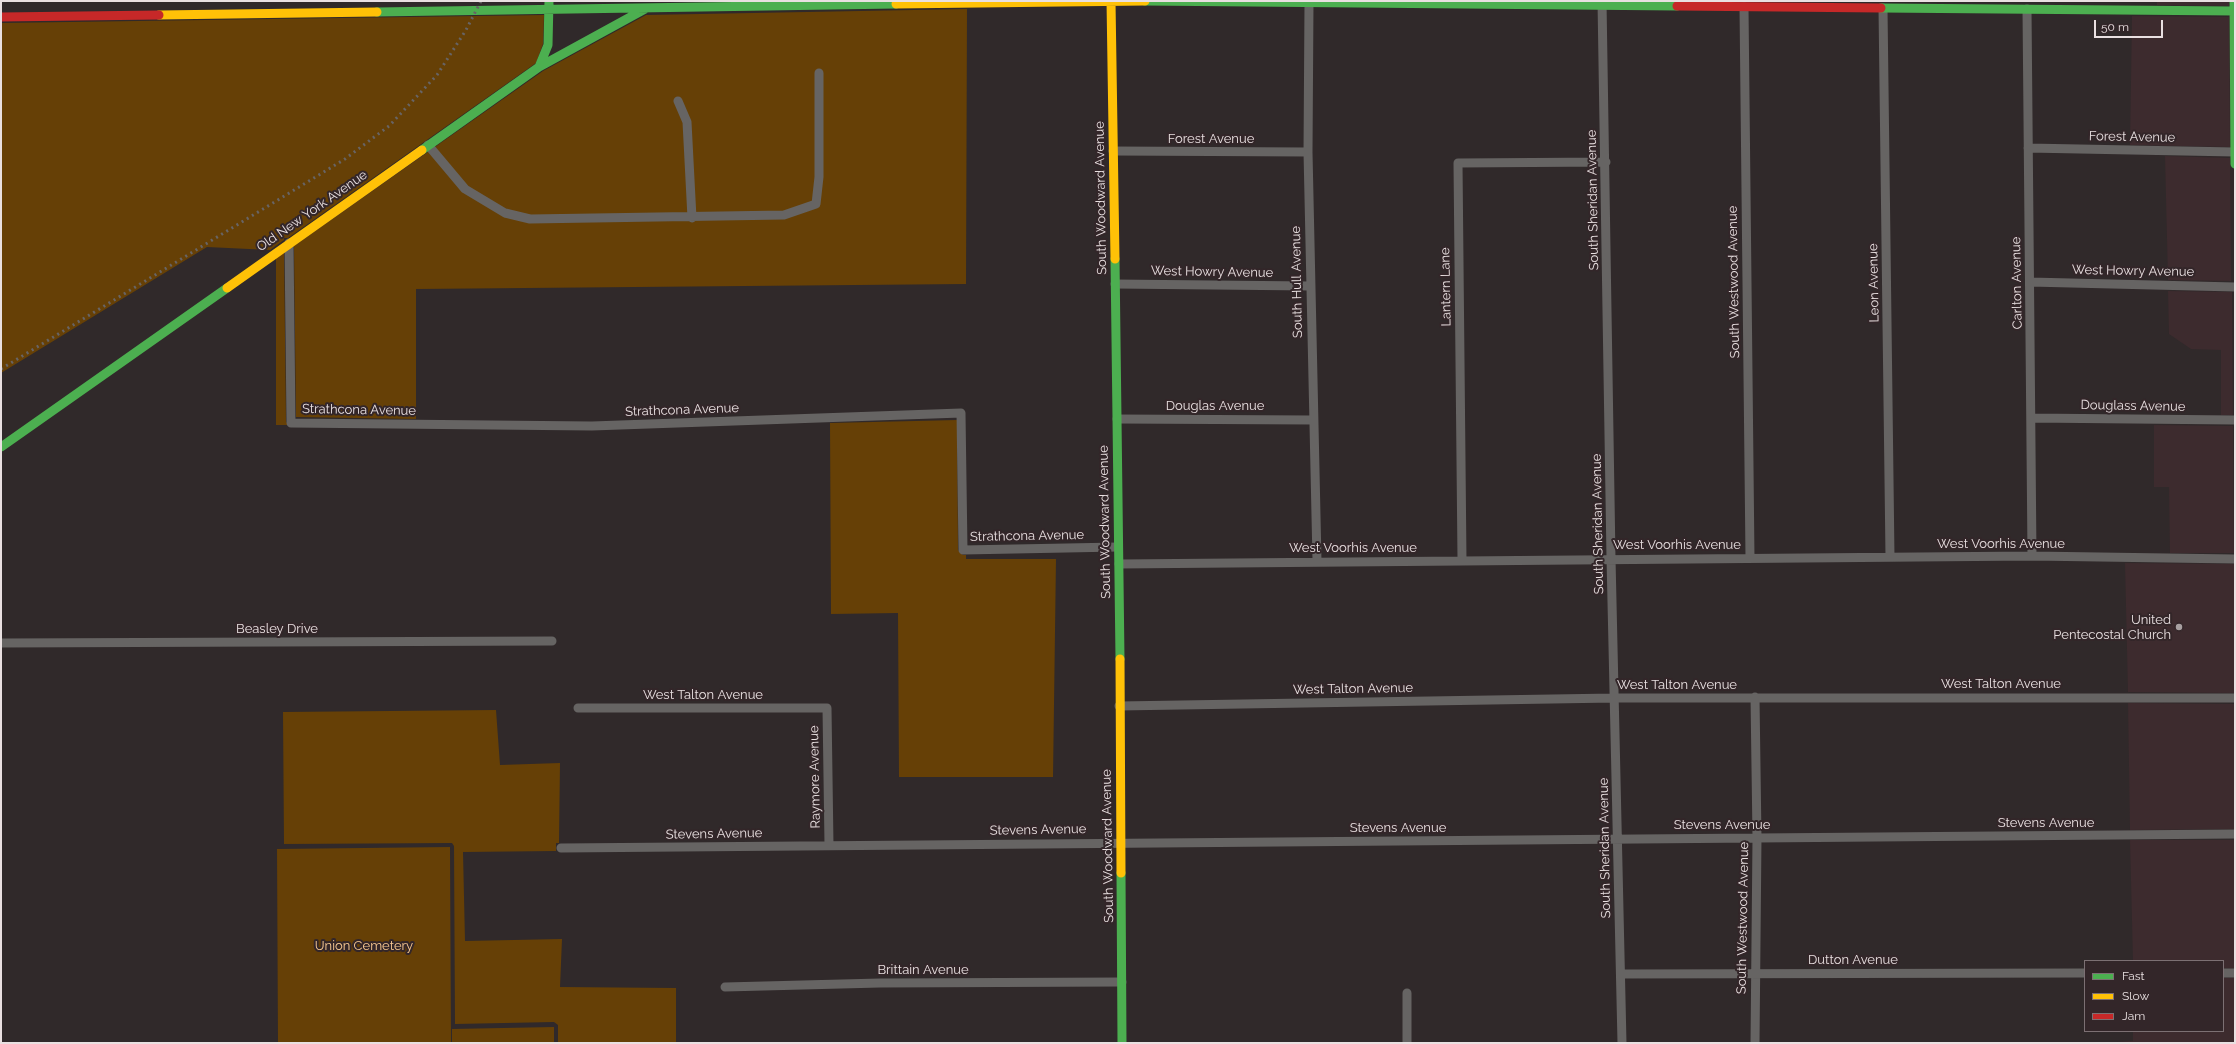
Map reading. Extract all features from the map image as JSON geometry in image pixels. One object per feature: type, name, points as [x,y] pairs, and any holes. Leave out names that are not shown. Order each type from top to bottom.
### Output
[{"type":"main road","points":[[1,17],[477,9],[549,6],[645,9],[1111,1],[1602,3],[1744,7],[1884,8],[1915,5],[2027,9],[2073,5],[2234,11]]},
{"type":"main road","name":"South Woodward Avenue","points":[[1111,1],[1119,564],[1122,1043]]},
{"type":"main road","points":[[2234,1],[2235,164]]},
{"type":"main road","points":[[539,67],[548,45],[549,6]]},
{"type":"main road","name":"Old New York Avenue","points":[[1,447],[539,67],[645,9]]},
{"type":"street","name":"South Hull Avenue","points":[[1309,3],[1308,152],[1316,561]]},
{"type":"street","name":"South Sheridan Avenue","points":[[1602,3],[1606,162],[1611,558],[1622,1043]]},
{"type":"street","name":"South Westwood Avenue","points":[[1744,7],[1750,558]]},
{"type":"street","name":"Leon Avenue","points":[[1884,8],[1890,557]]},
{"type":"street","name":"Carlton Avenue","points":[[2027,9],[2032,556]]},
{"type":"street","points":[[428,145],[465,189],[505,213],[537,219],[784,216],[816,204],[819,177],[819,73]]},
{"type":"street","points":[[678,101],[687,122],[692,218]]},
{"type":"street","name":"Forest Avenue","points":[[2028,148],[2235,152]]},
{"type":"street","name":"Forest Avenue","points":[[1113,151],[1308,152]]},
{"type":"street","name":"Lantern Lane","points":[[1462,560],[1458,163],[1606,162]]},
{"type":"street","name":"Strathcona Avenue","points":[[289,243],[291,422],[592,426],[961,413],[963,550],[1118,548]]},
{"type":"street","name":"West Howry Avenue","points":[[2030,282],[2235,287]]},
{"type":"street","name":"West Howry Avenue","points":[[1115,284],[1310,286]]},
{"type":"street","name":"Douglass Avenue","points":[[2031,418],[2235,420]]},
{"type":"street","name":"Douglas Avenue","points":[[1116,419],[1313,420]]},
{"type":"street","name":"West Voorhis Avenue","points":[[1119,564],[1611,558],[2032,556],[2235,559]]},
{"type":"street","name":"Beasley Drive","points":[[1,643],[552,641]]},
{"type":"street","name":"West Talton Avenue","points":[[1119,706],[1614,698],[2235,698]]},
{"type":"street","name":"South Westwood Avenue","points":[[1755,698],[1757,838],[1755,1043]]},
{"type":"street","name":"West Talton Avenue","points":[[578,708],[827,708]]},
{"type":"street","name":"Raymore Avenue","points":[[827,708],[829,845]]},
{"type":"street","name":"Stevens Avenue","points":[[561,848],[2235,834]]},
{"type":"street","name":"Dutton Avenue","points":[[1621,974],[2084,973]]},
{"type":"street","points":[[2224,973],[2235,973]]},
{"type":"street","name":"Brittain Avenue","points":[[725,988],[865,984],[1122,982]]},
{"type":"street","points":[[1407,993],[1407,1043]]},
{"type":"shaded area","points":[[2157,1],[2229,1],[2229,6],[2157,5]]},
{"type":"shaded area","points":[[2132,16],[2229,17],[2230,147],[2130,145]]},
{"type":"shaded area","points":[[2165,156],[2230,158],[2231,281],[2168,280]]},
{"type":"shaded area","points":[[2168,291],[2232,292],[2233,415],[2221,415],[2221,350],[2191,349],[2169,334]]},
{"type":"shaded area","points":[[2154,425],[2233,426],[2234,553],[2170,553],[2169,487],[2154,487]]},
{"type":"shaded area","points":[[2125,563],[2234,564],[2234,693],[2128,692]]},
{"type":"shaded area","points":[[2128,703],[2235,704],[2235,829],[2130,830]]},
{"type":"shaded area","points":[[2130,840],[2235,840],[2235,968],[2224,968],[2224,960],[2133,960]]},
{"type":"shaded area","points":[[2224,978],[2235,978],[2235,1043],[2102,1043],[2133,1041],[2133,1032],[2224,1032]]},
{"type":"green space","points":[[967,9],[966,284],[416,289],[416,419],[296,417],[294,246],[543,71],[646,15]]},
{"type":"green space","points":[[544,15],[543,44],[536,63],[288,238],[284,238],[284,240],[270,250],[207,247],[1,373],[1,23]]},
{"type":"green space","points":[[284,253],[286,422],[289,425],[276,425],[276,258]]},
{"type":"green space","points":[[957,420],[958,550],[963,555],[966,555],[966,559],[1056,559],[1053,777],[899,777],[898,613],[831,614],[830,423]]},
{"type":"green space","points":[[496,710],[500,765],[560,763],[559,843],[556,843],[556,851],[463,852],[465,941],[562,939],[560,987],[676,988],[676,1043],[558,1043],[558,1025],[554,1022],[455,1024],[454,846],[452,843],[284,844],[283,712]]},
{"type":"green space","name":"Union Cemetery","points":[[450,847],[451,1043],[278,1043],[277,849]]},
{"type":"green space","points":[[554,1027],[554,1043],[452,1043],[452,1029]]},
{"type":"railway","points":[[1,369],[345,159],[389,126],[437,75],[466,30],[481,1]]},
{"type":"traffic: fast","points":[[539,67],[548,45],[549,1]]},
{"type":"traffic: fast","points":[[1145,1],[1677,6]]},
{"type":"traffic: fast","points":[[2234,1],[2235,164]]},
{"type":"traffic: fast","points":[[377,12],[896,4]]},
{"type":"traffic: fast","points":[[1881,8],[2235,11]]},
{"type":"traffic: fast","points":[[422,150],[539,67],[645,9]]},
{"type":"traffic: fast","points":[[1115,259],[1120,659]]},
{"type":"traffic: fast","points":[[1,447],[227,288]]},
{"type":"traffic: fast","points":[[1121,873],[1122,1043]]},
{"type":"traffic: slow","points":[[1111,1],[1115,259]]},
{"type":"traffic: slow","points":[[896,4],[1145,1]]},
{"type":"traffic: slow","points":[[159,15],[377,12]]},
{"type":"traffic: slow","points":[[227,288],[422,150]]},
{"type":"traffic: slow","points":[[1120,659],[1121,873]]},
{"type":"traffic: jam","points":[[1677,6],[1881,8]]},
{"type":"traffic: jam","points":[[1,17],[159,15]]},
{"type":"place","name":"United Pentecostal Church","points":[[2179,627]]}]
